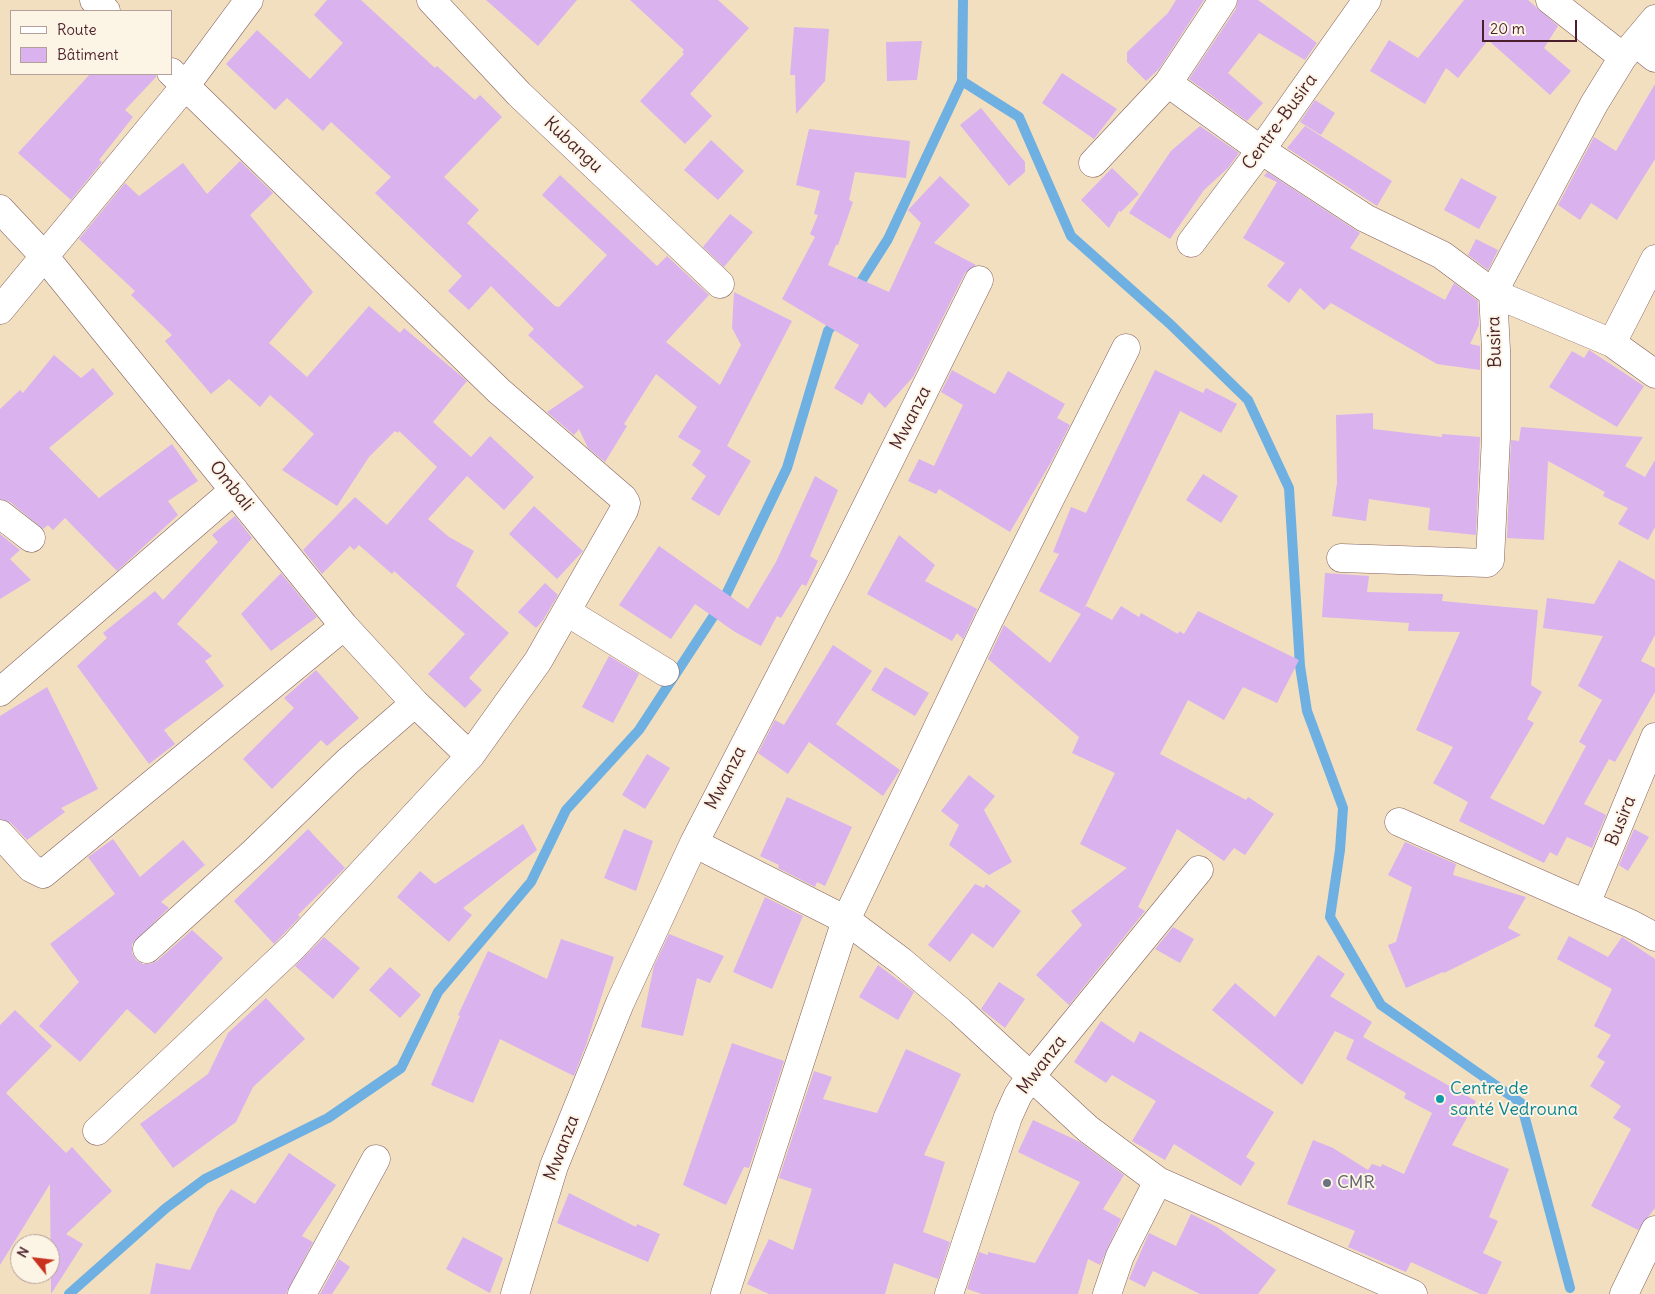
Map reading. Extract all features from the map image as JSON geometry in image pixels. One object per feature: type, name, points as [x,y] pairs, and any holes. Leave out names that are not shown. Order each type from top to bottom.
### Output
[{"type":"street","points":[[94,0],[105,10]]},
{"type":"street","points":[[0,310],[44,256],[178,78],[249,0]]},
{"type":"street","name":"Kubangu","points":[[432,0],[519,94],[720,284]]},
{"type":"street","points":[[1093,162],[1168,82],[1224,0]]},
{"type":"street","name":"Centre-Busira","points":[[1190,243],[1261,150],[1367,0]]},
{"type":"street","points":[[1550,0],[1638,53]]},
{"type":"street","name":"Busira","points":[[1341,558],[1487,563],[1490,560],[1496,436],[1496,350],[1493,294],[1594,104],[1638,53],[1655,19]]},
{"type":"street","points":[[96,1132],[294,946],[470,756],[538,662],[624,510],[626,503],[623,498],[499,391],[178,78]]},
{"type":"street","points":[[1168,82],[1261,150],[1365,218],[1442,255],[1493,294],[1612,343],[1655,374]]},
{"type":"street","name":"Ombali","points":[[0,210],[44,256],[344,626],[416,703],[470,756]]},
{"type":"street","points":[[1612,343],[1655,259]]},
{"type":"street","name":"Mwanza","points":[[515,1294],[554,1166],[620,1003],[694,843],[837,566],[979,280]]},
{"type":"street","points":[[725,1294],[846,920],[989,620],[1126,348]]},
{"type":"street","points":[[0,692],[234,490]]},
{"type":"street","points":[[0,514],[31,538]]},
{"type":"street","points":[[567,612],[665,672]]},
{"type":"street","points":[[0,834],[31,868],[43,874],[344,626]]},
{"type":"street","points":[[147,949],[254,852],[347,762],[416,703]]},
{"type":"street","name":"Busira","points":[[1586,904],[1655,737]]},
{"type":"street","points":[[1398,822],[1586,904],[1655,937]]},
{"type":"street","points":[[694,843],[846,920],[901,960],[1088,1129],[1158,1181],[1413,1294]]},
{"type":"street","name":"Mwanza","points":[[949,1294],[1008,1117],[1031,1076],[1199,870]]},
{"type":"street","points":[[302,1294],[376,1159]]},
{"type":"street","points":[[1107,1294],[1120,1256],[1158,1181]]},
{"type":"street","points":[[1624,1294],[1655,1230]]},
{"type":"building","points":[[327,0],[361,0],[435,68],[437,66],[475,100],[480,95],[502,117],[444,177],[479,210],[467,223],[555,306],[559,307],[607,255],[542,195],[560,175],[657,266],[667,256],[709,295],[666,342],[720,385],[741,345],[732,328],[734,292],[792,321],[727,446],[751,461],[719,516],[691,499],[706,476],[692,465],[701,451],[678,437],[697,407],[656,374],[624,424],[627,426],[605,462],[588,448],[579,429],[574,435],[547,412],[584,387],[528,335],[534,329],[491,286],[469,310],[448,291],[462,276],[375,193],[391,177],[331,122],[323,131],[287,98],[275,110],[226,64],[257,30],[310,79],[343,43],[314,15]]},
{"type":"building","points":[[486,0],[577,0],[538,46]]},
{"type":"building","points":[[630,0],[718,0],[749,28],[690,94],[712,116],[685,144],[640,101],[684,54],[682,52],[684,50]]},
{"type":"building","points":[[1176,0],[1204,0],[1159,69],[1146,81],[1127,62],[1127,52],[1168,13]]},
{"type":"building","points":[[1238,0],[1258,0],[1317,43],[1305,60],[1259,33],[1228,73],[1263,103],[1247,121],[1189,79],[1236,9]]},
{"type":"building","points":[[1464,0],[1528,0],[1558,26],[1544,48],[1571,71],[1550,95],[1488,40],[1458,78],[1446,68],[1425,104],[1370,71],[1389,40],[1418,58]]},
{"type":"building","points":[[794,27],[829,29],[825,81],[796,114],[795,75],[790,75]]},
{"type":"building","points":[[922,41],[917,80],[887,81],[886,42]]},
{"type":"building","points":[[1062,73],[1117,109],[1094,139],[1042,103]]},
{"type":"building","points":[[89,75],[156,75],[125,110],[133,117],[99,160],[102,162],[71,200],[18,153]]},
{"type":"building","points":[[1655,84],[1655,159],[1617,220],[1591,203],[1580,220],[1558,205],[1594,137],[1616,151]]},
{"type":"building","points":[[1315,100],[1335,113],[1321,135],[1300,122]]},
{"type":"building","points":[[981,108],[1025,162],[1025,172],[1009,186],[960,125]]},
{"type":"building","points":[[1200,126],[1239,153],[1228,168],[1204,190],[1170,239],[1129,213],[1171,151]]},
{"type":"building","points":[[1305,126],[1392,181],[1377,206],[1287,148]]},
{"type":"building","points":[[809,129],[910,141],[906,178],[855,172],[849,200],[853,202],[838,245],[836,245],[828,265],[889,292],[921,223],[908,210],[940,176],[970,205],[934,243],[976,265],[965,273],[913,377],[885,408],[869,392],[862,405],[834,388],[859,345],[782,299],[815,237],[810,234],[818,215],[814,214],[820,191],[796,185]]},
{"type":"building","points":[[711,140],[744,171],[718,200],[684,170]]},
{"type":"building","points":[[240,161],[273,193],[250,215],[313,292],[269,343],[307,377],[369,306],[400,333],[404,328],[467,381],[433,422],[471,457],[490,436],[534,477],[504,510],[467,476],[428,519],[449,537],[474,551],[456,586],[509,633],[469,678],[482,690],[465,708],[428,674],[465,634],[394,571],[392,574],[359,545],[354,550],[350,546],[322,574],[303,550],[355,497],[387,525],[437,467],[399,431],[398,433],[395,431],[369,457],[337,506],[282,470],[314,434],[270,395],[260,407],[229,379],[211,394],[165,341],[172,335],[131,295],[135,291],[79,239],[125,183],[139,196],[183,163],[207,194]]},
{"type":"building","points":[[1112,168],[1139,194],[1121,212],[1119,211],[1109,228],[1081,200]]},
{"type":"building","points":[[1267,172],[1360,233],[1350,248],[1445,300],[1454,283],[1478,301],[1479,325],[1470,344],[1480,346],[1480,370],[1437,364],[1331,303],[1324,310],[1300,288],[1289,303],[1267,286],[1285,263],[1243,238],[1277,182],[1264,176]]},
{"type":"building","points":[[1461,178],[1497,197],[1479,229],[1444,210]]},
{"type":"building","points":[[730,214],[753,232],[724,267],[703,247]]},
{"type":"building","points":[[1476,239],[1498,250],[1488,270],[1468,255]]},
{"type":"building","points":[[1589,350],[1644,386],[1617,427],[1549,387],[1572,351],[1584,358]]},
{"type":"building","points":[[54,355],[81,378],[93,368],[114,394],[49,448],[99,498],[172,444],[198,481],[168,501],[178,515],[117,571],[65,518],[53,530],[48,525],[43,529],[10,502],[0,499],[0,409],[20,390],[23,393]]},
{"type":"building","points":[[952,370],[995,394],[1008,371],[1065,404],[1057,418],[1070,425],[1051,462],[1010,532],[939,489],[936,494],[908,481],[919,459],[934,466],[963,405],[941,392]]},
{"type":"building","points":[[1155,370],[1203,393],[1206,388],[1237,404],[1221,433],[1180,411],[1083,611],[1086,606],[1112,620],[1121,606],[1139,617],[1141,613],[1178,634],[1179,631],[1184,634],[1198,611],[1299,660],[1277,703],[1243,687],[1224,720],[1188,700],[1160,754],[1246,800],[1248,797],[1274,814],[1245,855],[1234,848],[1224,861],[1177,829],[1138,907],[1145,911],[1069,1005],[1036,975],[1082,925],[1071,911],[1127,868],[1080,844],[1115,773],[1072,753],[1079,737],[988,659],[1004,625],[1050,663],[1081,614],[1039,591],[1059,554],[1053,552],[1071,507],[1086,513]]},
{"type":"building","points":[[1373,413],[1373,429],[1442,437],[1442,434],[1480,437],[1476,535],[1428,530],[1430,508],[1369,499],[1366,521],[1332,516],[1337,483],[1336,415]]},
{"type":"building","points":[[1521,427],[1643,437],[1625,466],[1645,477],[1655,460],[1655,527],[1648,540],[1618,524],[1628,508],[1603,496],[1605,492],[1548,461],[1544,540],[1507,538],[1511,440],[1519,441]]},
{"type":"building","points":[[1203,474],[1238,496],[1221,523],[1186,500]]},
{"type":"building","points":[[815,476],[838,490],[810,556],[818,561],[806,586],[802,584],[781,618],[777,616],[761,646],[735,632],[695,604],[671,639],[619,605],[659,546],[748,609],[776,562]]},
{"type":"building","points":[[534,506],[583,551],[557,579],[509,534]]},
{"type":"building","points":[[235,516],[252,538],[177,624],[212,656],[205,661],[224,686],[164,730],[175,744],[149,764],[77,666],[107,638],[103,633],[155,591],[163,600],[218,542],[212,535]]},
{"type":"building","points":[[0,534],[20,550],[10,559],[31,580],[0,599]]},
{"type":"building","points":[[899,535],[935,565],[925,581],[977,609],[963,639],[957,633],[952,641],[867,594]]},
{"type":"building","points":[[1619,560],[1655,580],[1655,635],[1641,661],[1655,668],[1655,692],[1615,762],[1609,759],[1584,804],[1606,815],[1592,848],[1567,837],[1557,856],[1550,852],[1544,863],[1459,821],[1468,802],[1433,783],[1453,747],[1416,730],[1460,632],[1408,631],[1409,623],[1322,617],[1325,573],[1369,576],[1367,592],[1443,594],[1442,601],[1538,610],[1531,685],[1542,692],[1527,719],[1534,723],[1490,798],[1544,825],[1586,746],[1579,742],[1602,700],[1578,686],[1603,636],[1543,628],[1547,598],[1594,604]]},
{"type":"building","points":[[281,573],[317,617],[271,651],[241,614]]},
{"type":"building","points":[[545,583],[558,595],[536,628],[518,612]]},
{"type":"building","points":[[833,645],[872,671],[836,724],[900,770],[883,796],[809,742],[788,774],[758,753],[775,720],[784,725]]},
{"type":"building","points":[[609,656],[639,674],[613,723],[582,707]]},
{"type":"building","points":[[885,667],[929,693],[915,716],[871,690]]},
{"type":"building","points":[[316,670],[359,718],[327,746],[321,740],[272,789],[243,759],[294,708],[284,698]]},
{"type":"building","points":[[47,687],[98,789],[61,808],[65,812],[27,840],[11,823],[0,819],[0,716]]},
{"type":"building","points":[[647,754],[670,768],[645,809],[622,795]]},
{"type":"building","points":[[969,775],[995,796],[984,810],[1012,862],[989,875],[949,845],[959,825],[941,811]]},
{"type":"building","points":[[787,797],[852,827],[825,886],[817,882],[815,887],[778,868],[779,865],[760,856]]},
{"type":"building","points":[[523,824],[537,850],[463,908],[472,915],[449,942],[397,897],[420,871],[435,884]]},
{"type":"building","points":[[308,829],[345,868],[298,915],[300,917],[274,944],[234,901]]},
{"type":"building","points":[[624,829],[653,841],[636,891],[604,878]]},
{"type":"building","points":[[1634,829],[1649,837],[1628,871],[1619,865]]},
{"type":"building","points":[[113,839],[140,877],[183,840],[205,865],[161,902],[169,908],[132,944],[132,953],[136,960],[143,964],[157,961],[192,930],[223,958],[155,1034],[127,1009],[80,1062],[39,1026],[79,982],[50,944],[115,894],[88,857]]},
{"type":"building","points":[[1405,842],[1456,864],[1453,875],[1526,897],[1508,928],[1521,935],[1444,973],[1406,988],[1388,945],[1396,942],[1412,887],[1388,875]]},
{"type":"building","points":[[975,884],[984,888],[986,884],[1021,911],[993,948],[972,933],[950,962],[928,945]]},
{"type":"building","points":[[765,897],[803,916],[772,989],[733,972]]},
{"type":"building","points":[[1173,927],[1194,939],[1180,963],[1155,949]]},
{"type":"building","points":[[669,934],[724,956],[710,983],[697,978],[683,1036],[641,1027],[654,966]]},
{"type":"building","points":[[1569,936],[1608,957],[1622,937],[1655,959],[1655,1208],[1638,1230],[1591,1206],[1631,1129],[1613,1118],[1621,1106],[1590,1086],[1605,1062],[1597,1057],[1611,1035],[1594,1026],[1612,989],[1557,959]]},
{"type":"building","points":[[324,937],[360,968],[333,999],[295,966]]},
{"type":"building","points":[[561,939],[614,957],[574,1076],[500,1039],[473,1103],[431,1085],[460,1016],[458,1015],[488,951],[547,979]]},
{"type":"building","points":[[1318,955],[1345,974],[1330,996],[1372,1022],[1363,1037],[1476,1101],[1452,1145],[1509,1169],[1489,1217],[1498,1221],[1483,1253],[1502,1262],[1487,1294],[1480,1294],[1411,1262],[1406,1272],[1348,1247],[1355,1231],[1287,1204],[1313,1140],[1333,1148],[1368,1170],[1372,1164],[1381,1167],[1382,1164],[1404,1174],[1432,1113],[1404,1098],[1406,1093],[1346,1059],[1354,1040],[1335,1031],[1302,1085],[1212,1010],[1235,983],[1275,1017]]},
{"type":"building","points":[[878,965],[914,992],[898,1020],[859,997]]},
{"type":"building","points":[[390,967],[421,995],[400,1018],[369,990]]},
{"type":"building","points":[[999,982],[1025,999],[1005,1028],[981,1009]]},
{"type":"building","points":[[266,998],[305,1039],[253,1087],[236,1122],[173,1168],[140,1124],[208,1074],[228,1033]]},
{"type":"building","points":[[15,1010],[52,1046],[6,1093],[66,1153],[72,1147],[112,1191],[66,1234],[83,1244],[60,1280],[60,1234],[50,1234],[50,1184],[19,1234],[10,1234],[10,1249],[0,1265],[0,1025]]},
{"type":"building","points":[[1101,1021],[1134,1043],[1140,1031],[1274,1112],[1246,1157],[1255,1163],[1241,1186],[1174,1144],[1165,1160],[1132,1141],[1156,1101],[1112,1075],[1106,1083],[1074,1062]]},
{"type":"building","points":[[732,1043],[784,1061],[749,1168],[744,1167],[726,1205],[683,1185]]},
{"type":"building","points":[[906,1049],[961,1074],[924,1155],[945,1162],[923,1232],[950,1242],[938,1279],[894,1263],[885,1294],[769,1294],[747,1284],[769,1239],[793,1250],[812,1189],[779,1178],[814,1071],[832,1077],[823,1099],[877,1113]]},
{"type":"building","points":[[1033,1120],[1080,1142],[1124,1175],[1103,1209],[1121,1219],[1100,1265],[1088,1259],[1078,1294],[982,1294],[967,1289],[979,1252],[988,1255],[988,1252],[1035,1263],[1080,1182],[1018,1152]]},
{"type":"building","points":[[289,1153],[336,1185],[302,1236],[313,1242],[286,1294],[150,1294],[156,1263],[190,1270],[217,1210],[231,1189],[255,1204]]},
{"type":"building","points":[[569,1193],[636,1227],[637,1224],[660,1234],[648,1262],[557,1223]]},
{"type":"building","points":[[1191,1214],[1217,1227],[1276,1270],[1258,1294],[1200,1294],[1153,1271],[1145,1287],[1129,1279],[1149,1233],[1176,1246]]},
{"type":"building","points":[[463,1237],[503,1258],[490,1293],[446,1269]]},
{"type":"building","points":[[339,1259],[350,1267],[332,1294],[320,1294]]},
{"type":"building","points":[[51,1284],[57,1284],[51,1294]]},
{"type":"waterway","points":[[963,0],[962,81],[1019,117],[1071,236],[1170,324],[1248,400],[1289,488],[1300,666],[1307,711],[1343,808],[1340,850],[1330,917],[1381,1005],[1521,1103],[1570,1288]]},
{"type":"waterway","points":[[855,291],[888,239],[962,81]]},
{"type":"waterway","points":[[69,1294],[166,1208],[205,1179],[328,1118],[401,1068],[438,992],[531,882],[566,810],[639,730],[722,603],[787,468],[828,331],[838,318]]},
{"type":"place","name":"Centre de santé Vedrouna","points":[[1440,1099]]},
{"type":"place","name":"CMR","points":[[1327,1183]]}]
